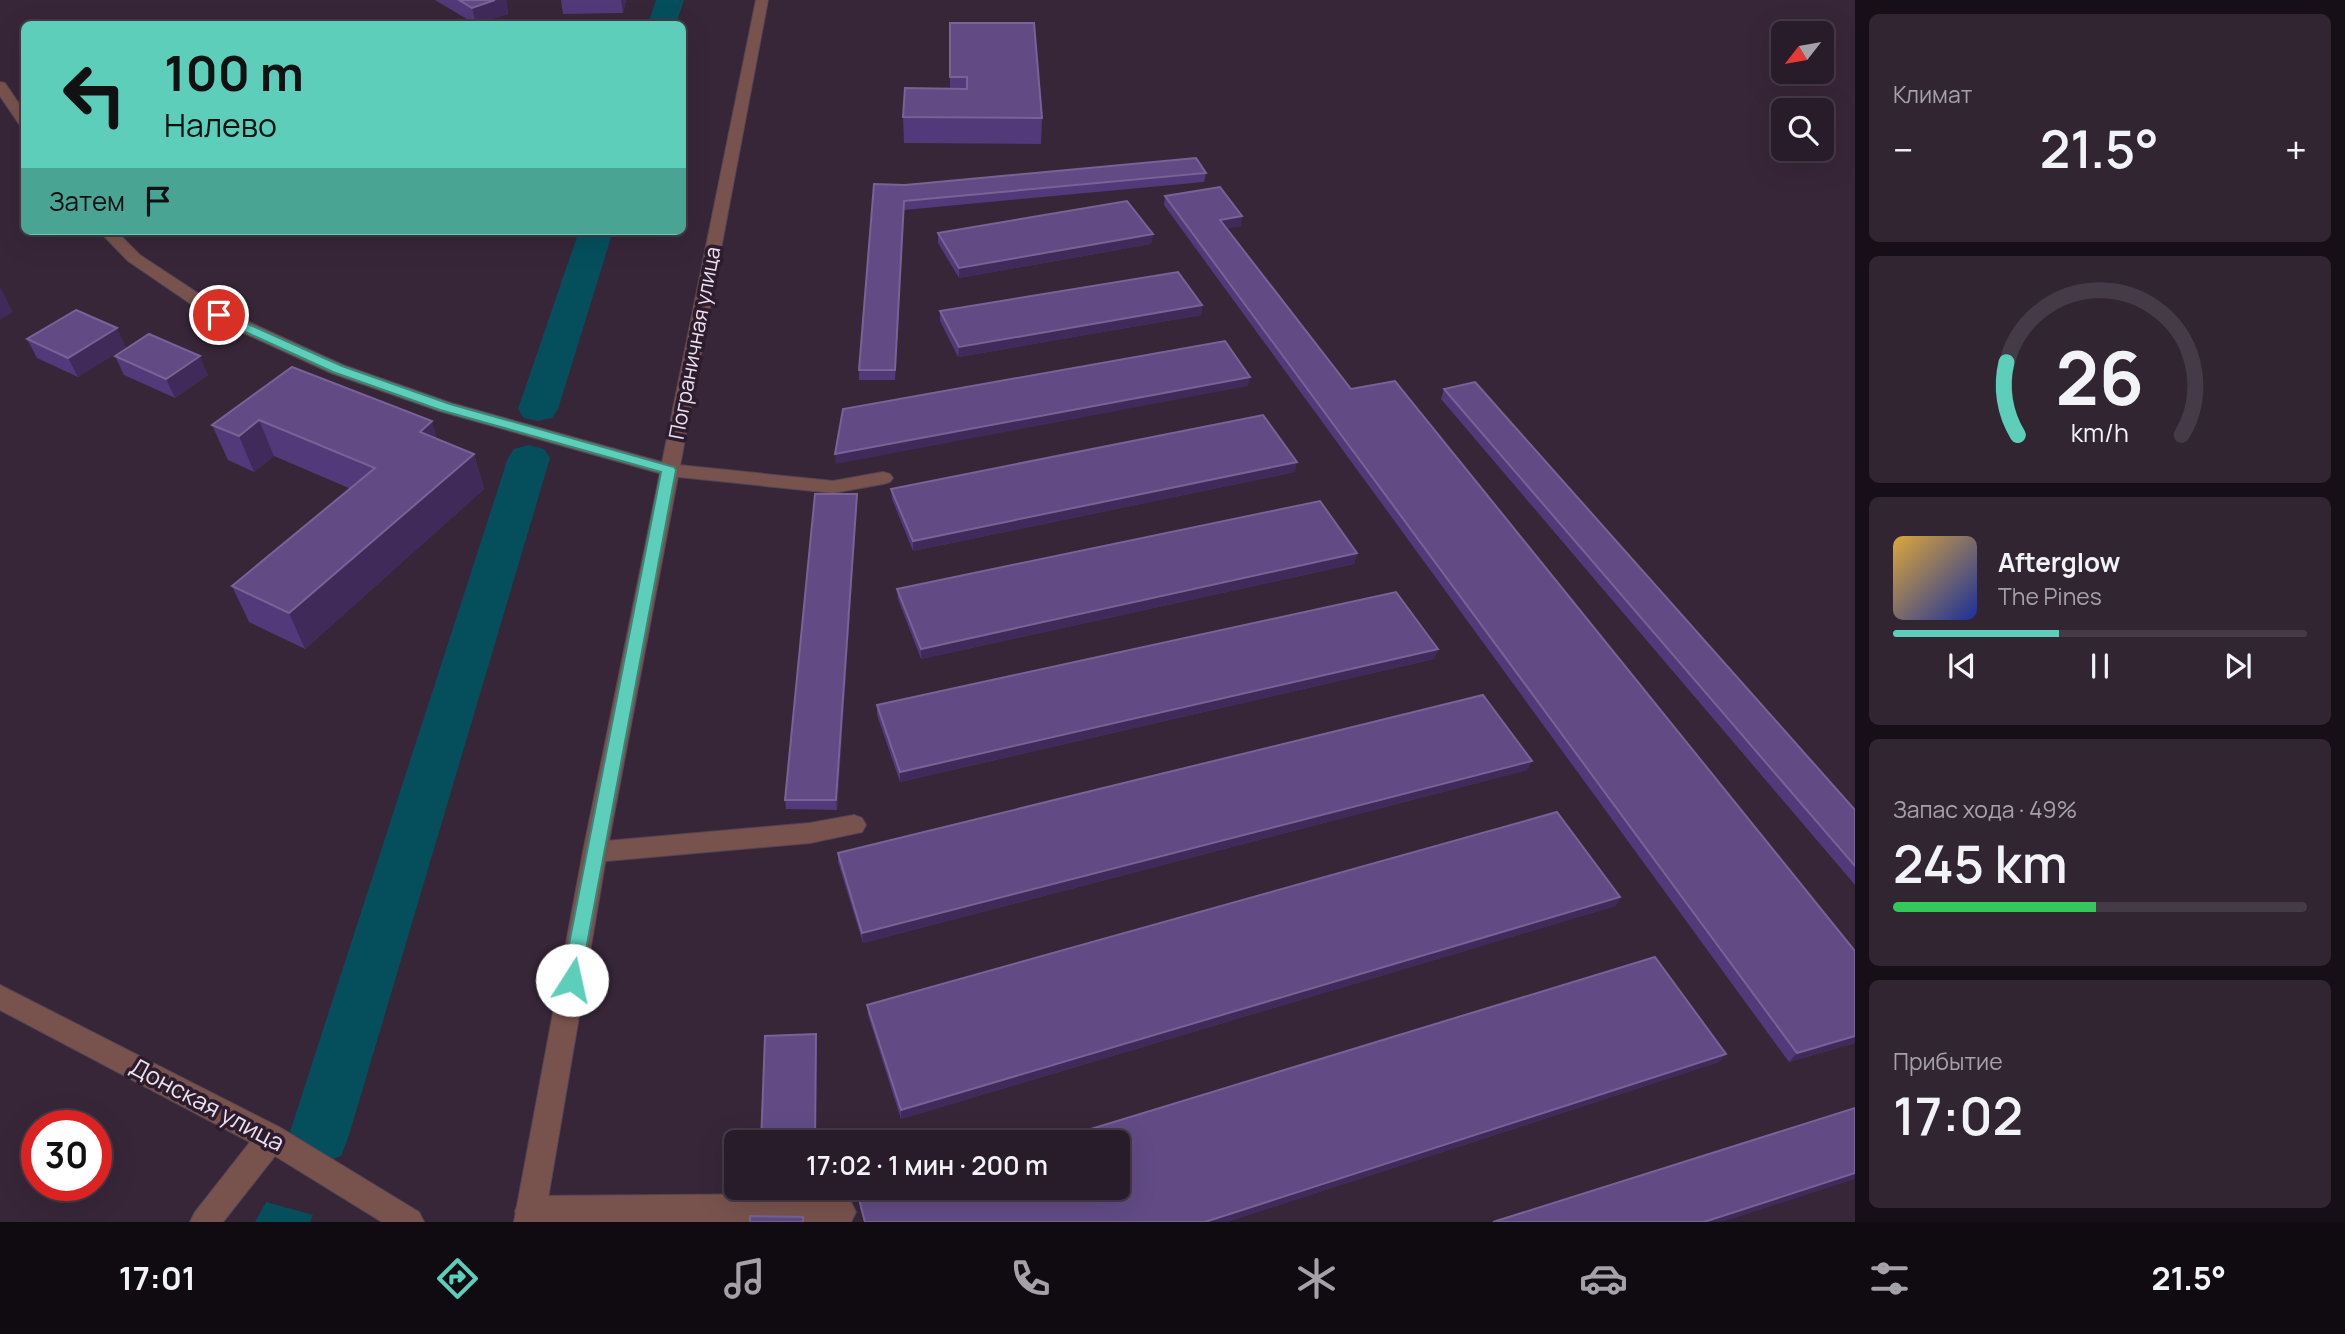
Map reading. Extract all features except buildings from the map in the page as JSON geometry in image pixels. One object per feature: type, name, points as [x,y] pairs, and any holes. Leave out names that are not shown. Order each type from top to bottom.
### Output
[{"type":"street","name":"Пограничная улица","points":[[530,1217],[595,852],[762,0]]},
{"type":"street","points":[[0,86],[21,117]]},
{"type":"street","points":[[111,235],[134,258],[219,315],[337,369],[445,407],[669,470],[833,487],[883,478]]},
{"type":"street","points":[[595,852],[810,833],[854,825]]},
{"type":"street","name":"Донская улица","points":[[0,997],[271,1138],[409,1222]]},
{"type":"street","points":[[205,1222],[271,1138]]},
{"type":"street","points":[[530,1217],[785,1208],[841,1212]]},
{"type":"water","points":[[266,1202],[313,1215],[310,1222],[255,1222]]},
{"type":"waterway","points":[[663,21],[670,0]]},
{"type":"waterway","points":[[538,409],[595,235]]},
{"type":"waterway","points":[[319,1135],[529,458]]},
{"type":"route","points":[[219,315],[337,369],[445,407],[669,470],[572,980]]}]
